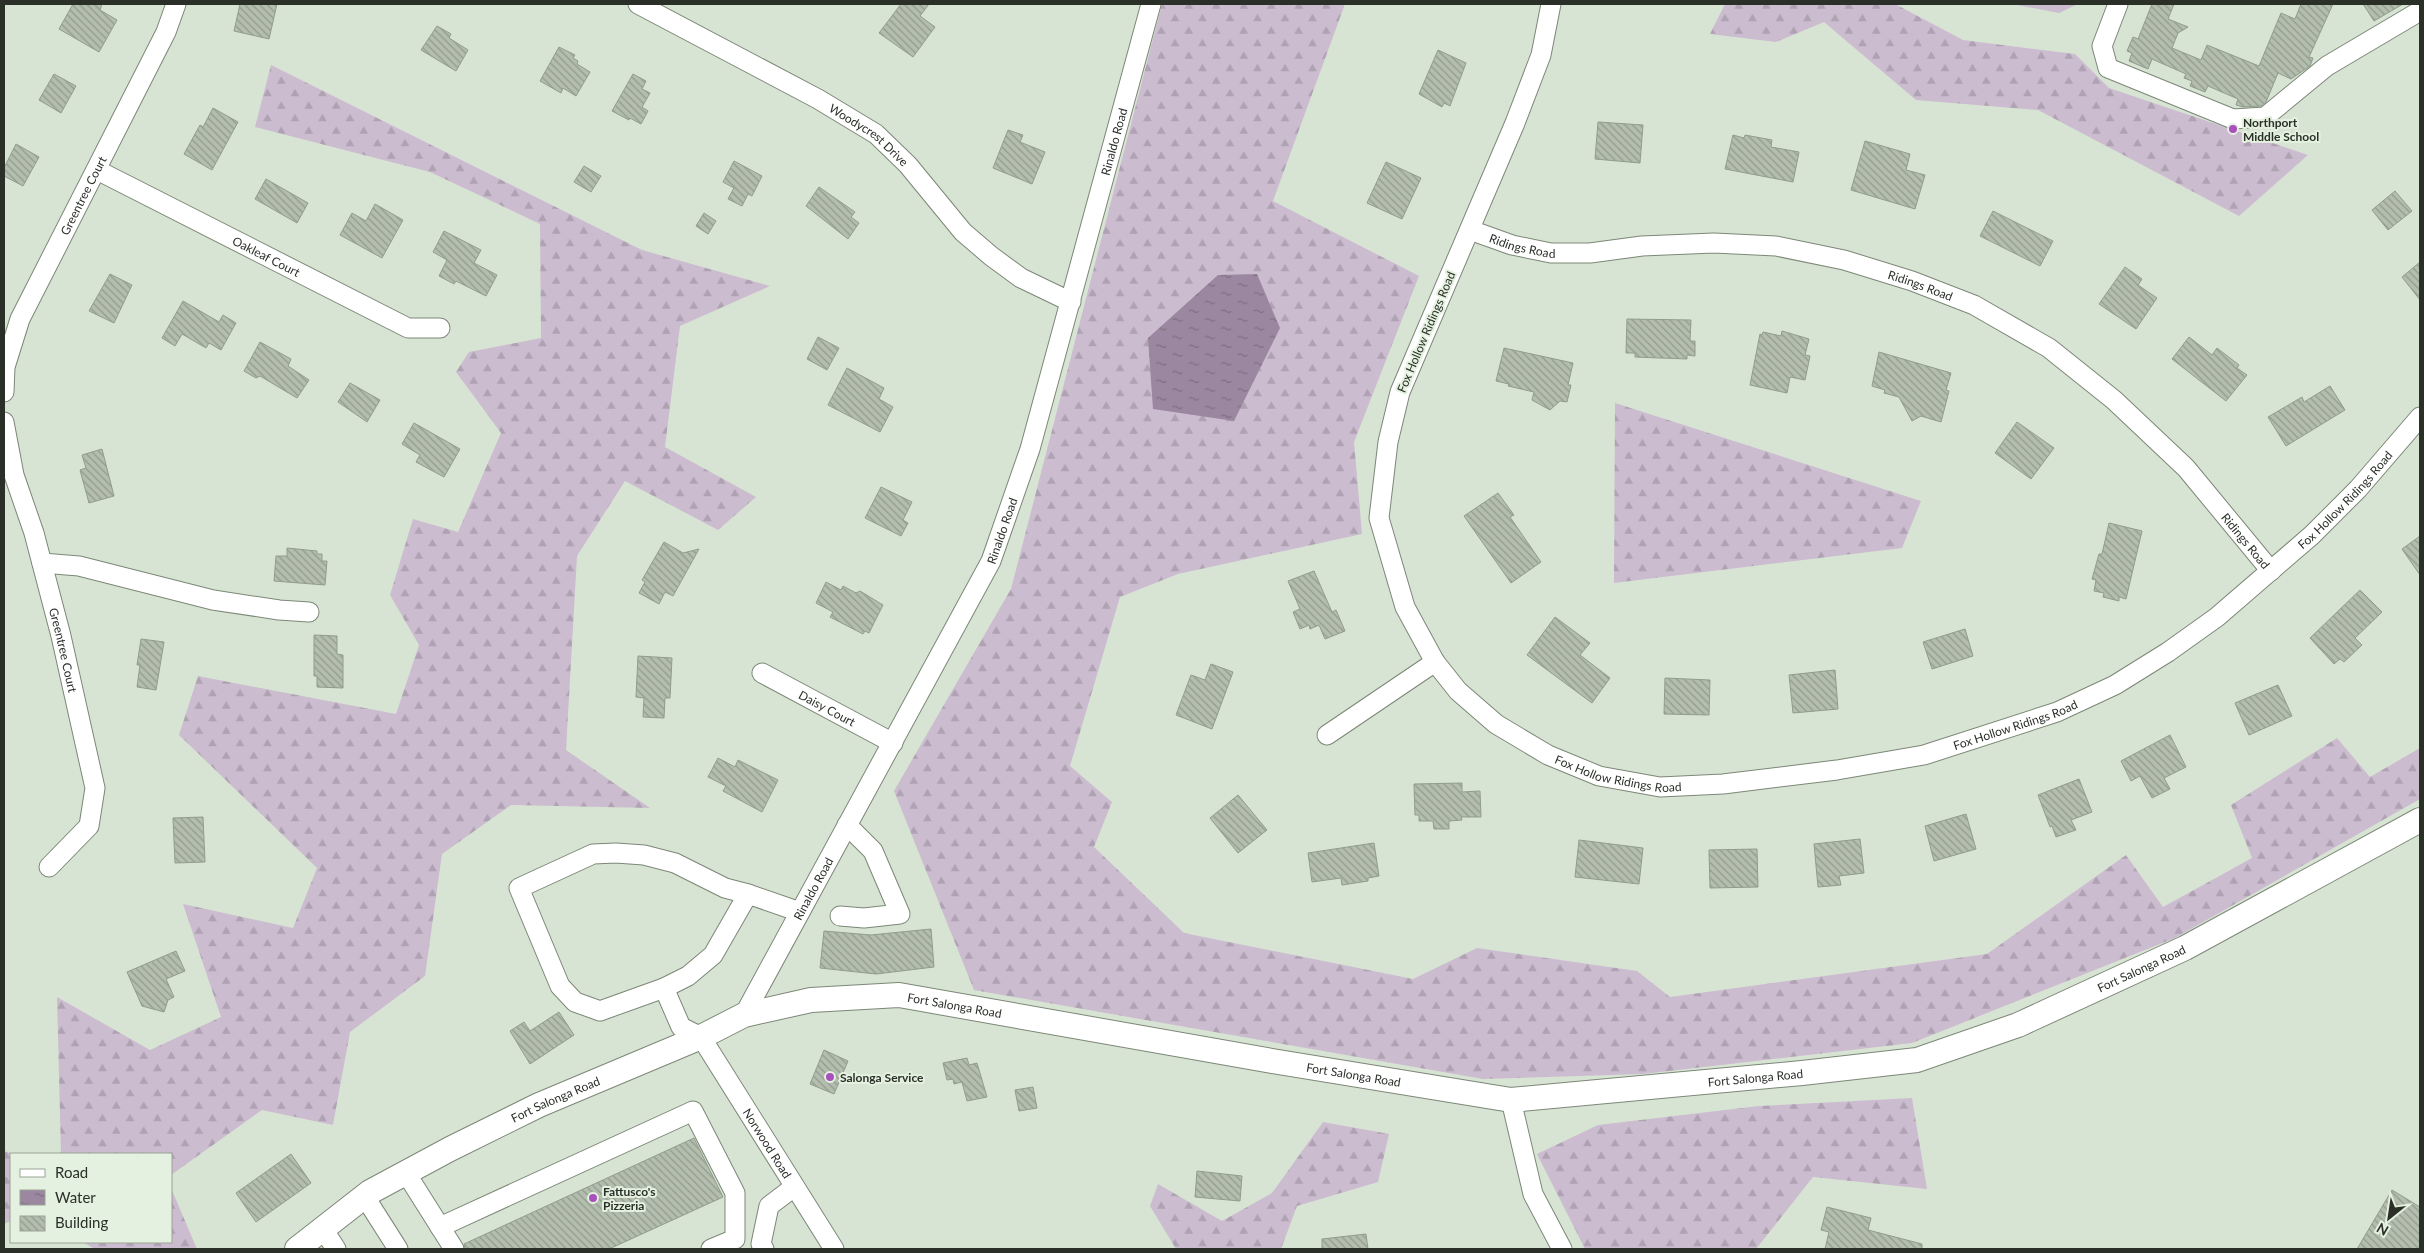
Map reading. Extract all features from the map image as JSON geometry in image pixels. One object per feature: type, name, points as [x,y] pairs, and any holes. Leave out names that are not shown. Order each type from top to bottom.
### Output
[{"type":"main road","name":"Fort Salonga Road","points":[[297,1249],[365,1197],[406,1173],[539,1105],[701,1037],[744,1014],[811,1000],[899,995],[1272,1061],[1511,1100],[1654,1088],[1918,1060],[2018,1025],[2185,948],[2420,820]]},
{"type":"street","name":"Greentree Court","points":[[4,392],[5,367],[20,319],[166,32],[176,4]]},
{"type":"street","name":"Woodycrest Drive","points":[[638,4],[818,99],[876,134],[908,165],[963,232],[1021,278],[1071,302]]},
{"type":"street","name":"Rinaldo Road","points":[[744,1014],[991,561],[1030,449],[1152,4]]},
{"type":"street","name":"Fox Hollow Ridings Road","points":[[1551,4],[1541,55],[1470,230],[1400,392],[1388,442],[1379,518],[1405,607],[1434,662],[1458,690],[1496,724],[1548,755],[1599,776],[1660,787],[1724,784],[1837,770],[1924,755],[2058,712],[2115,685],[2168,652],[2218,617],[2271,572],[2358,489],[2420,417]]},
{"type":"street","points":[[2118,4],[2102,46],[2108,68],[2234,119],[2264,117],[2327,66],[2420,11]]},
{"type":"street","name":"Oakleaf Court","points":[[97,170],[408,328],[440,328]]},
{"type":"street","name":"Ridings Road","points":[[1470,230],[1512,245],[1552,254],[1590,253],[1642,246],[1714,243],[1776,246],[1844,260],[1912,281],[1974,305],[2049,348],[2114,400],[2186,468],[2271,572]]},
{"type":"street","name":"Greentree Court","points":[[4,422],[14,475],[42,563],[96,788],[89,826],[48,867]]},
{"type":"street","points":[[42,563],[79,566],[213,600],[279,610],[309,612]]},
{"type":"street","points":[[1327,735],[1434,662]]},
{"type":"street","name":"Daisy Court","points":[[762,673],[893,742]]},
{"type":"street","points":[[840,916],[864,918],[900,914],[873,851],[847,825]]},
{"type":"street","points":[[748,894],[712,955],[688,976],[664,988],[600,1011],[574,1002],[560,986],[520,888],[593,854],[616,852],[674,863],[725,888],[748,894],[800,912]]},
{"type":"street","points":[[664,988],[682,1027],[701,1037]]},
{"type":"street","name":"Norwood Road","points":[[701,1037],[834,1249]]},
{"type":"street","points":[[1511,1100],[1533,1194],[1562,1249]]},
{"type":"street","points":[[440,1227],[693,1111],[735,1193],[736,1239],[712,1249]]},
{"type":"street","points":[[406,1173],[454,1249]]},
{"type":"street","points":[[764,1249],[761,1244],[770,1206],[794,1186]]},
{"type":"street","points":[[365,1197],[398,1249]]},
{"type":"street","points":[[323,1229],[336,1249]]},
{"type":"green space","points":[[1162,4],[1345,4],[1273,201],[1419,276],[1354,442],[1362,534],[1178,574],[1120,597],[1070,766],[1112,802],[1094,847],[1184,933],[1413,979],[1477,948],[1637,971],[1670,997],[1987,954],[2126,855],[2163,907],[2252,858],[2231,805],[2337,738],[2370,777],[2420,748],[2420,799],[2175,938],[1912,1043],[1643,1074],[1483,1079],[974,990],[894,791],[1011,589]]},
{"type":"green space","points":[[1725,4],[1895,4],[1963,40],[2075,54],[2109,88],[2308,155],[2239,216],[2038,110],[1916,100],[1824,22],[1776,42],[1710,34]]},
{"type":"green space","points":[[2012,4],[2078,4],[2059,13]]},
{"type":"green space","points":[[271,65],[642,250],[770,286],[680,326],[665,447],[756,497],[718,530],[625,481],[577,556],[566,750],[650,808],[511,805],[442,854],[425,976],[350,1032],[333,1125],[262,1110],[172,1174],[172,1153],[61,1153],[57,997],[150,1050],[221,1017],[183,904],[293,928],[317,868],[179,735],[198,676],[396,714],[419,645],[390,595],[413,519],[458,532],[501,433],[456,372],[469,352],[541,338],[540,224],[430,172],[255,127]]},
{"type":"green space","points":[[1615,403],[1921,501],[1902,548],[1614,583]]},
{"type":"green space","points":[[1912,1098],[1927,1189],[1813,1177],[1756,1249],[1585,1249],[1537,1154],[1598,1125],[1759,1106]]},
{"type":"green space","points":[[1323,1122],[1389,1134],[1378,1182],[1297,1206],[1281,1249],[1176,1249],[1150,1206],[1158,1184],[1222,1221],[1272,1193]]},
{"type":"green space","points":[[4,1151],[10,1153],[10,1221],[4,1224]]},
{"type":"green space","points":[[172,1190],[197,1249],[95,1249],[84,1243],[172,1243]]},
{"type":"water","points":[[1257,274],[1280,328],[1234,421],[1153,409],[1148,338],[1218,275]]},
{"type":"building","points":[[73,4],[102,4],[100,10],[117,20],[99,52],[59,29]]},
{"type":"building","points":[[240,4],[277,4],[269,39],[234,31]]},
{"type":"building","points":[[901,4],[929,4],[920,16],[935,27],[913,57],[879,33]]},
{"type":"building","points":[[2152,4],[2174,4],[2168,19],[2188,27],[2178,33],[2172,48],[2201,60],[2207,45],[2259,66],[2281,13],[2295,19],[2301,4],[2333,4],[2309,57],[2313,58],[2310,66],[2291,79],[2278,73],[2266,102],[2261,106],[2243,107],[2236,105],[2238,99],[2208,86],[2205,92],[2190,86],[2192,81],[2184,78],[2186,74],[2152,59],[2148,69],[2129,61],[2132,53],[2127,51],[2133,37],[2138,39]]},
{"type":"building","points":[[2363,4],[2403,4],[2374,21]]},
{"type":"building","points":[[437,26],[451,34],[449,38],[468,50],[456,71],[421,50]]},
{"type":"building","points":[[559,47],[575,55],[573,58],[578,61],[577,64],[590,72],[576,96],[563,88],[561,93],[540,81]]},
{"type":"building","points":[[1438,50],[1466,63],[1450,106],[1444,103],[1442,107],[1419,94]]},
{"type":"building","points":[[54,74],[76,86],[61,113],[39,100]]},
{"type":"building","points":[[633,74],[646,81],[642,89],[650,93],[642,107],[648,111],[641,124],[612,111]]},
{"type":"building","points":[[213,108],[238,122],[212,170],[184,154],[200,125],[203,127]]},
{"type":"building","points":[[1598,122],[1643,125],[1640,163],[1595,159]]},
{"type":"building","points":[[1008,130],[1023,135],[1020,142],[1045,152],[1032,184],[993,168]]},
{"type":"building","points":[[1733,135],[1744,138],[1745,135],[1772,140],[1771,147],[1799,152],[1793,182],[1725,169]]},
{"type":"building","points":[[1865,141],[1910,154],[1906,170],[1925,175],[1915,209],[1851,190]]},
{"type":"building","points":[[16,144],[39,157],[23,186],[4,176],[4,168]]},
{"type":"building","points":[[734,161],[762,176],[752,196],[748,194],[742,206],[728,199],[734,188],[723,182]]},
{"type":"building","points":[[1386,162],[1421,178],[1402,219],[1367,203]]},
{"type":"building","points":[[584,166],[601,176],[591,192],[574,182]]},
{"type":"building","points":[[266,179],[308,203],[297,223],[255,199]]},
{"type":"building","points":[[819,187],[855,212],[851,217],[859,223],[848,239],[806,206]]},
{"type":"building","points":[[2395,191],[2412,211],[2388,230],[2372,210]]},
{"type":"building","points":[[375,204],[403,220],[382,258],[340,235],[352,213],[366,221]]},
{"type":"building","points":[[1993,211],[2053,241],[2040,266],[1980,236]]},
{"type":"building","points":[[704,213],[716,221],[708,234],[696,226]]},
{"type":"building","points":[[444,231],[481,250],[474,263],[497,275],[486,296],[456,281],[454,284],[439,276],[447,260],[433,252]]},
{"type":"building","points":[[2420,262],[2420,300],[2402,277]]},
{"type":"building","points":[[2125,267],[2142,279],[2138,285],[2157,298],[2136,329],[2099,304]]},
{"type":"building","points":[[110,274],[132,285],[114,323],[89,311]]},
{"type":"building","points":[[183,301],[219,322],[223,315],[236,323],[221,350],[209,343],[206,348],[182,334],[175,346],[162,338]]},
{"type":"building","points":[[1627,319],[1691,320],[1690,341],[1695,341],[1695,356],[1687,355],[1687,359],[1635,357],[1635,353],[1626,353]]},
{"type":"building","points":[[1782,331],[1809,339],[1805,355],[1810,356],[1805,380],[1790,377],[1787,393],[1750,385],[1760,334],[1762,335],[1763,332],[1781,336]]},
{"type":"building","points":[[818,337],[839,348],[827,370],[807,359]]},
{"type":"building","points":[[2189,337],[2212,355],[2217,348],[2239,365],[2237,368],[2247,375],[2226,401],[2172,359]]},
{"type":"building","points":[[260,342],[291,359],[288,366],[309,380],[297,398],[260,376],[256,378],[244,371]]},
{"type":"building","points":[[1504,348],[1573,363],[1568,385],[1571,385],[1567,402],[1560,401],[1550,410],[1532,400],[1534,392],[1496,381]]},
{"type":"building","points":[[1879,352],[1951,373],[1946,390],[1949,391],[1941,422],[1921,416],[1912,421],[1899,397],[1884,393],[1885,390],[1872,386]]},
{"type":"building","points":[[847,368],[884,388],[879,399],[893,407],[880,432],[828,405]]},
{"type":"building","points":[[350,383],[380,400],[367,422],[338,402]]},
{"type":"building","points":[[2330,386],[2345,410],[2286,446],[2268,417],[2302,397],[2304,402]]},
{"type":"building","points":[[2017,422],[2054,448],[2031,479],[1995,453]]},
{"type":"building","points":[[414,423],[460,449],[444,477],[416,462],[420,455],[402,444]]},
{"type":"building","points":[[102,449],[114,496],[89,503],[80,470],[86,468],[82,455]]},
{"type":"building","points":[[881,487],[912,502],[903,520],[908,523],[901,536],[865,518]]},
{"type":"building","points":[[1498,493],[1514,515],[1510,517],[1541,562],[1511,583],[1464,516]]},
{"type":"building","points":[[2109,523],[2142,531],[2126,599],[2119,597],[2119,601],[2103,597],[2104,593],[2094,591],[2096,580],[2092,579],[2099,554],[2102,554]]},
{"type":"building","points":[[2420,536],[2420,575],[2402,549]]},
{"type":"building","points":[[664,542],[683,553],[699,549],[673,596],[665,592],[659,604],[639,593],[645,582],[642,580]]},
{"type":"building","points":[[287,548],[317,551],[317,554],[322,554],[322,561],[327,561],[325,585],[274,581],[276,556],[287,556]]},
{"type":"building","points":[[1314,571],[1332,612],[1336,610],[1345,631],[1325,639],[1319,625],[1310,629],[1309,625],[1300,629],[1293,612],[1300,609],[1288,581]]},
{"type":"building","points":[[826,582],[841,590],[843,586],[856,593],[860,591],[883,605],[869,633],[865,631],[863,634],[830,617],[833,612],[816,603]]},
{"type":"building","points":[[2360,590],[2382,612],[2355,638],[2362,645],[2344,662],[2340,659],[2334,664],[2310,638]]},
{"type":"building","points":[[1555,617],[1590,643],[1580,655],[1610,678],[1592,703],[1527,655]]},
{"type":"building","points":[[1965,629],[1973,656],[1932,669],[1923,642]]},
{"type":"building","points":[[314,635],[337,636],[337,654],[343,655],[343,688],[317,687],[317,676],[314,676]]},
{"type":"building","points":[[141,639],[164,642],[156,690],[137,687],[140,665],[137,665]]},
{"type":"building","points":[[638,656],[672,658],[670,698],[665,698],[664,718],[643,717],[644,698],[636,697]]},
{"type":"building","points":[[1211,664],[1233,672],[1212,729],[1176,715],[1191,675],[1205,680]]},
{"type":"building","points":[[1835,670],[1838,709],[1793,713],[1789,675]]},
{"type":"building","points":[[1665,678],[1710,680],[1709,715],[1664,714]]},
{"type":"building","points":[[2278,685],[2292,716],[2249,735],[2235,703]]},
{"type":"building","points":[[2170,735],[2186,767],[2164,778],[2170,789],[2152,798],[2140,776],[2131,781],[2121,761]]},
{"type":"building","points":[[718,758],[735,767],[738,760],[778,780],[762,812],[723,791],[726,786],[708,777]]},
{"type":"building","points":[[2079,779],[2092,812],[2071,820],[2076,830],[2056,837],[2052,826],[2050,827],[2038,795]]},
{"type":"building","points":[[1462,783],[1462,792],[1480,791],[1481,817],[1461,817],[1462,820],[1449,821],[1449,829],[1434,829],[1433,821],[1419,821],[1419,815],[1415,815],[1414,784]]},
{"type":"building","points":[[1238,795],[1267,830],[1238,853],[1210,818]]},
{"type":"building","points":[[1966,814],[1976,849],[1934,861],[1925,826]]},
{"type":"building","points":[[203,817],[205,862],[175,863],[173,818]]},
{"type":"building","points":[[1860,839],[1864,873],[1839,876],[1841,885],[1818,887],[1814,844]]},
{"type":"building","points":[[1579,840],[1643,848],[1639,884],[1575,877]]},
{"type":"building","points":[[1374,843],[1379,876],[1368,878],[1368,881],[1342,885],[1341,878],[1312,882],[1308,853]]},
{"type":"building","points":[[1757,849],[1758,887],[1710,888],[1709,850]]},
{"type":"building","points":[[931,929],[934,967],[876,974],[820,968],[824,931],[871,935]]},
{"type":"building","points":[[176,951],[185,971],[166,979],[174,997],[168,1000],[164,1012],[142,1006],[127,972]]},
{"type":"building","points":[[559,1012],[574,1035],[530,1064],[510,1031],[524,1022],[530,1031]]},
{"type":"building","points":[[824,1050],[848,1061],[834,1094],[810,1084]]},
{"type":"building","points":[[967,1058],[969,1065],[977,1063],[987,1097],[967,1101],[962,1082],[954,1084],[953,1079],[947,1080],[943,1063]]},
{"type":"building","points":[[1033,1087],[1037,1108],[1019,1111],[1015,1090]]},
{"type":"building","points":[[694,1138],[723,1197],[609,1249],[465,1249],[464,1244]]},
{"type":"building","points":[[291,1154],[311,1183],[256,1222],[236,1193]]},
{"type":"building","points":[[1197,1171],[1242,1176],[1240,1201],[1195,1197]]},
{"type":"building","points":[[2392,1190],[2420,1207],[2420,1249],[2357,1249]]},
{"type":"building","points":[[1827,1207],[1871,1218],[1868,1230],[1922,1244],[1922,1249],[1825,1249],[1829,1232],[1821,1230]]},
{"type":"building","points":[[1366,1234],[1368,1249],[1322,1249],[1322,1239]]},
{"type":"place","name":"Northport Middle School","points":[[2233,129]]},
{"type":"place","name":"Salonga Service","points":[[830,1077]]},
{"type":"place","name":"Fattusco's Pizzeria","points":[[593,1198]]}]
